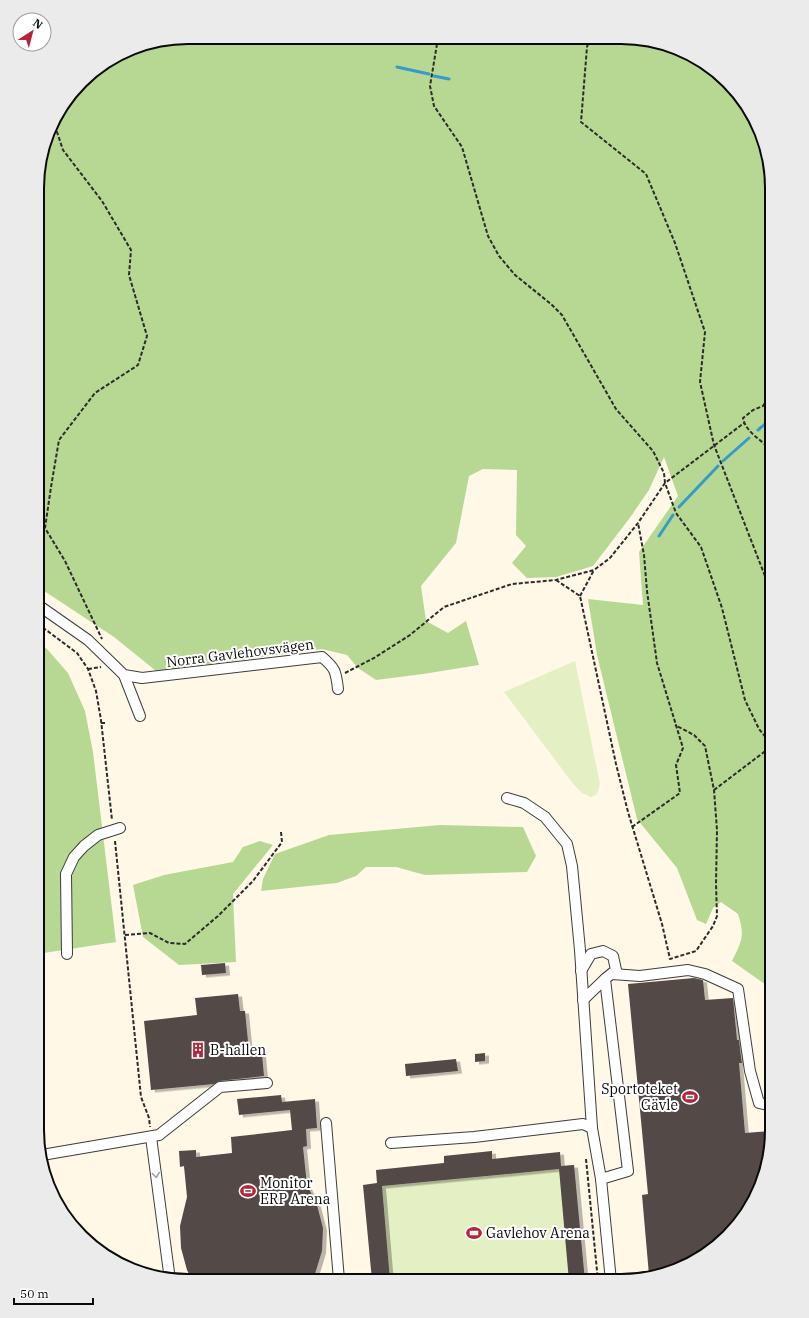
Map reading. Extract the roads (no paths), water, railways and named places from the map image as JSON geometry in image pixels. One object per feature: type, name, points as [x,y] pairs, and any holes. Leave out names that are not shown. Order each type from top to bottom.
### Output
[{"type":"street","points":[[44,609],[88,640],[124,675],[140,716]]},
{"type":"street","name":"Norra Gavlehovsvägen","points":[[124,675],[142,678],[322,657],[333,667],[337,677],[338,689]]},
{"type":"street","points":[[507,798],[524,803],[545,816],[568,844],[572,866],[581,972],[592,1128],[601,1179],[610,1274]]},
{"type":"street","points":[[67,954],[66,874],[74,857],[84,846],[98,835],[117,828]]},
{"type":"street","points":[[581,972],[591,954],[603,951],[613,956],[616,970],[583,1000]]},
{"type":"street","points":[[609,977],[640,976],[688,970],[706,974],[738,989],[752,1077],[759,1103],[765,1104]]},
{"type":"street","points":[[601,1179],[628,1170],[609,977]]},
{"type":"street","points":[[46,1154],[159,1135],[220,1087],[267,1082]]},
{"type":"street","points":[[326,1124],[338,1274]]},
{"type":"street","points":[[391,1143],[474,1137],[583,1124],[592,1128]]},
{"type":"street","points":[[151,1137],[169,1273]]},
{"type":"waterway","points":[[397,67],[429,74]]},
{"type":"waterway","points":[[434,76],[449,79]]},
{"type":"waterway","points":[[758,430],[765,424]]},
{"type":"waterway","points":[[723,461],[749,438]]},
{"type":"waterway","points":[[679,507],[718,466]]},
{"type":"waterway","points":[[659,536],[673,515]]},
{"type":"place","name":"B-hallen","points":[[198,1050]]},
{"type":"place","name":"Sportoteket Gävle","points":[[690,1097]]},
{"type":"place","name":"Monitor ERP Arena","points":[[248,1191]]},
{"type":"place","name":"Gavlehov Arena","points":[[474,1233]]}]
